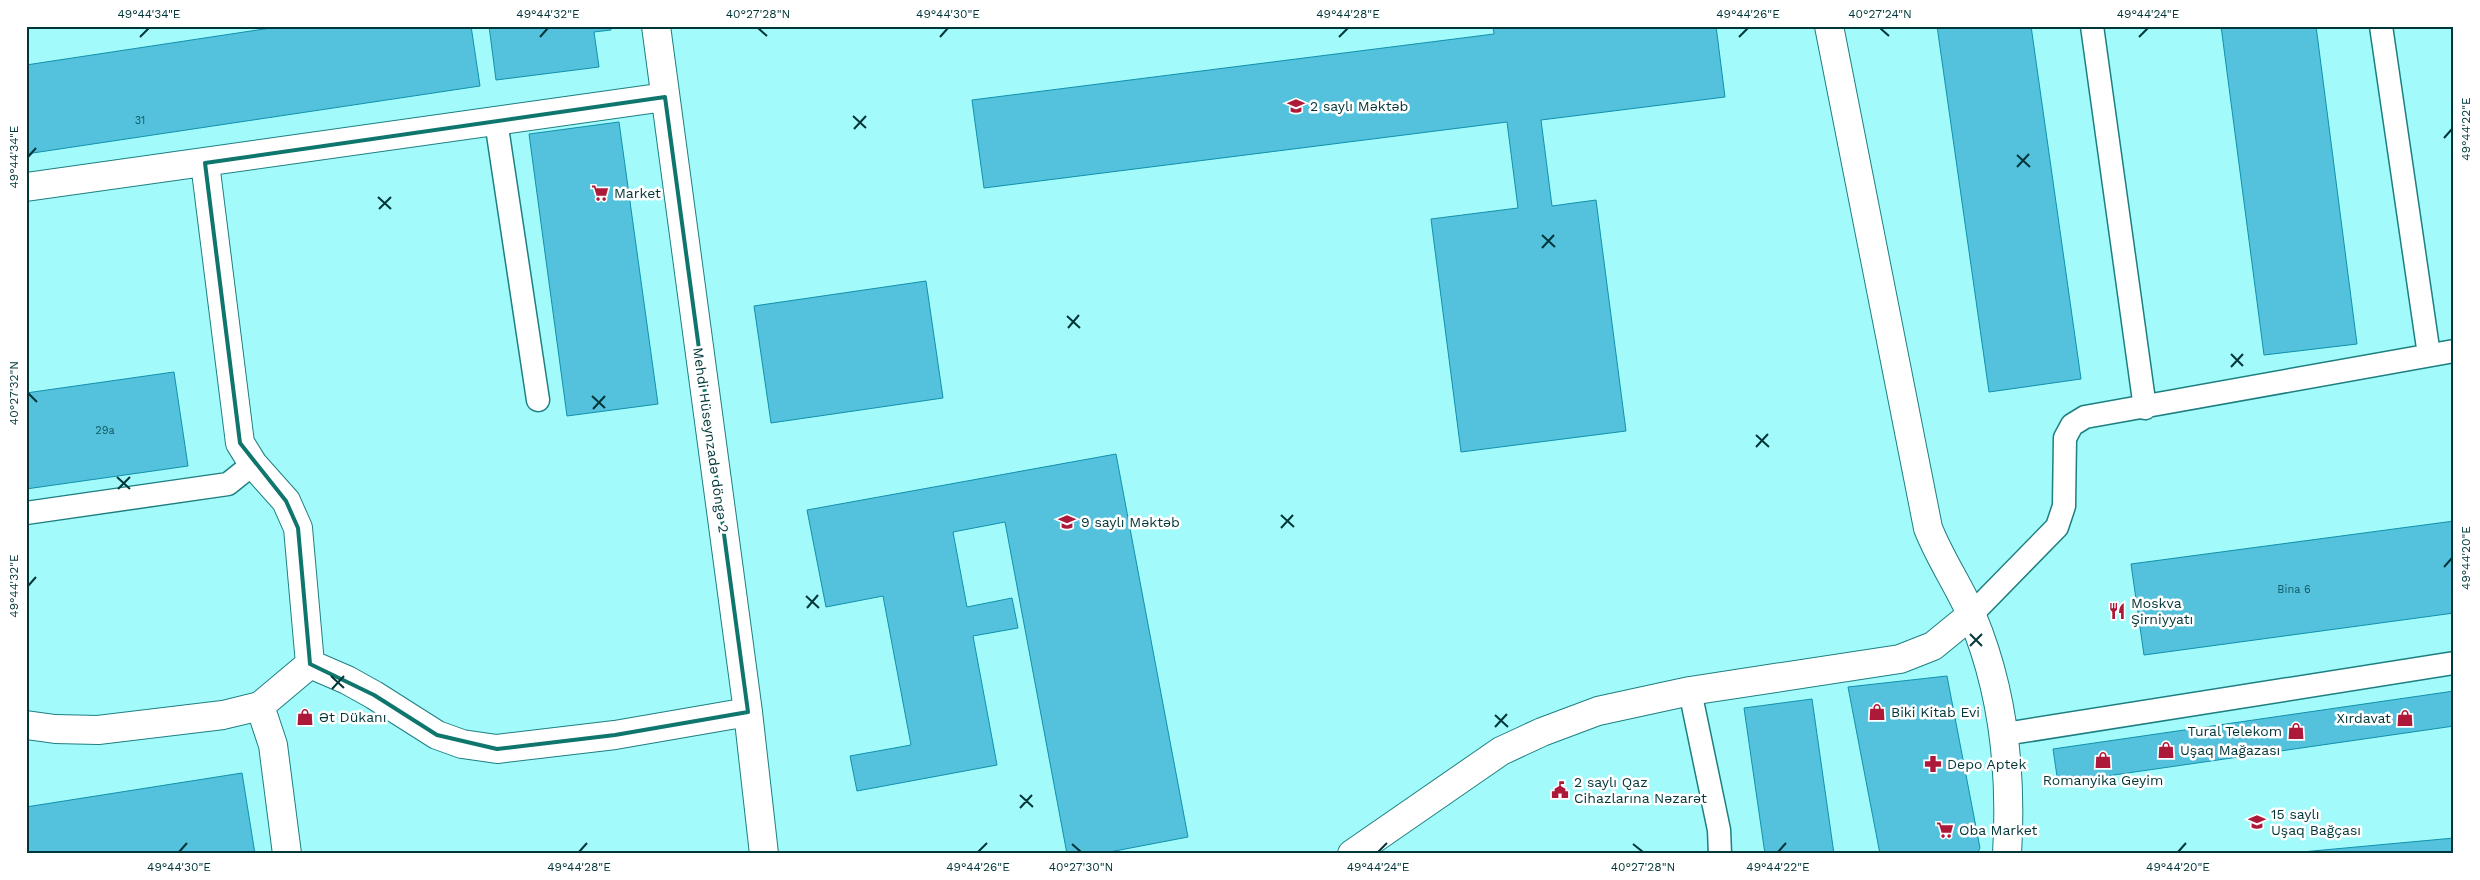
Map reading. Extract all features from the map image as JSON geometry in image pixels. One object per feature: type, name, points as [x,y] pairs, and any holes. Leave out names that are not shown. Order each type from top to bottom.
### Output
[{"type":"street","name":"Mehdi Hüseynzadə döngə 2","points":[[656,26],[748,712],[764,854]]},
{"type":"street","points":[[1829,26],[1928,528],[1939,555],[1971,615],[1992,668],[2005,734],[2010,815],[2007,854]]},
{"type":"street","points":[[26,187],[665,97]]},
{"type":"street","points":[[205,163],[240,443],[253,464],[286,501],[298,528],[310,664]]},
{"type":"street","points":[[1352,854],[1501,751],[1542,732],[1598,712],[1690,691],[1900,659],[1933,646],[1971,615]]},
{"type":"street","points":[[310,664],[347,680],[374,695],[437,735],[462,744],[497,749],[616,735],[748,712]]},
{"type":"street","points":[[26,725],[56,729],[98,730],[223,715],[260,706],[310,664]]},
{"type":"street","points":[[260,706],[273,745],[287,854]]},
{"type":"lane","points":[[2092,26],[2145,408]]},
{"type":"lane","points":[[2380,26],[2429,355]]},
{"type":"lane","points":[[496,121],[538,400]]},
{"type":"lane","points":[[1971,615],[2057,527],[2064,506],[2065,438],[2072,425],[2085,417],[2145,408],[2454,351]]},
{"type":"lane","points":[[26,513],[228,484],[253,464]]},
{"type":"lane","points":[[2005,734],[2454,663]]},
{"type":"lane","points":[[1690,691],[1719,830],[1720,854]]},
{"type":"highlighted area","points":[[665,97],[748,712],[615,735],[497,749],[437,735],[374,695],[310,664],[298,528],[286,501],[240,443],[205,163]]},
{"type":"building","points":[[284,26],[471,26],[480,86],[26,154],[26,65]]},
{"type":"building","points":[[489,26],[610,26],[611,30],[594,32],[599,67],[496,80]]},
{"type":"building","points":[[1493,26],[1527,26],[1527,28],[1543,26],[1716,26],[1725,97],[1541,120],[1552,206],[1596,200],[1626,431],[1461,452],[1431,219],[1518,208],[1507,122],[984,188],[972,100],[1494,34]]},
{"type":"building","points":[[1937,26],[2031,26],[2081,379],[1989,392]]},
{"type":"building","points":[[2221,26],[2316,26],[2357,344],[2264,355]]},
{"type":"building","points":[[619,122],[658,404],[567,416],[529,134]]},
{"type":"building","points":[[926,281],[943,398],[771,423],[754,306]]},
{"type":"building","points":[[174,372],[188,466],[26,489],[26,393]]},
{"type":"building","points":[[1116,454],[1188,837],[1099,854],[1067,854],[1005,522],[953,532],[967,607],[1012,598],[1018,628],[973,636],[997,765],[857,791],[850,756],[911,745],[883,596],[826,607],[807,510]]},
{"type":"building","points":[[2454,521],[2454,613],[2144,655],[2131,564]]},
{"type":"building","points":[[1947,676],[1980,848],[1977,854],[1880,854],[1848,687]]},
{"type":"building","points":[[2454,691],[2454,726],[2058,783],[2053,749]]},
{"type":"building","points":[[1812,699],[1834,854],[1765,854],[1744,708]]},
{"type":"building","points":[[242,773],[255,854],[26,854],[26,807]]},
{"type":"building","points":[[2454,838],[2454,854],[2280,854]]},
{"type":"place","name":"2 saylı Məktəb","points":[[1296,106]]},
{"type":"place","name":"Market","points":[[600,193]]},
{"type":"place","name":"9 saylı Məktəb","points":[[1067,522]]},
{"type":"place","name":"Moskva Şirniyyatı","points":[[2117,611]]},
{"type":"place","name":"Biki Kitab Evi","points":[[1877,712]]},
{"type":"place","name":"Ət Dükanı","points":[[305,717]]},
{"type":"place","name":"Xırdavat","points":[[2405,718]]},
{"type":"place","name":"Tural Telekom","points":[[2296,731]]},
{"type":"place","name":"Uşaq Mağazası","points":[[2166,750]]},
{"type":"place","name":"Romanyika Geyim","points":[[2103,760]]},
{"type":"place","name":"Depo Aptek","points":[[1933,764]]},
{"type":"place","name":"2 saylı Qaz Cihazlarına Nəzarət","points":[[1560,790]]},
{"type":"place","name":"15 saylı Uşaq Bağçası","points":[[2257,822]]},
{"type":"place","name":"Oba Market","points":[[1945,830]]}]
